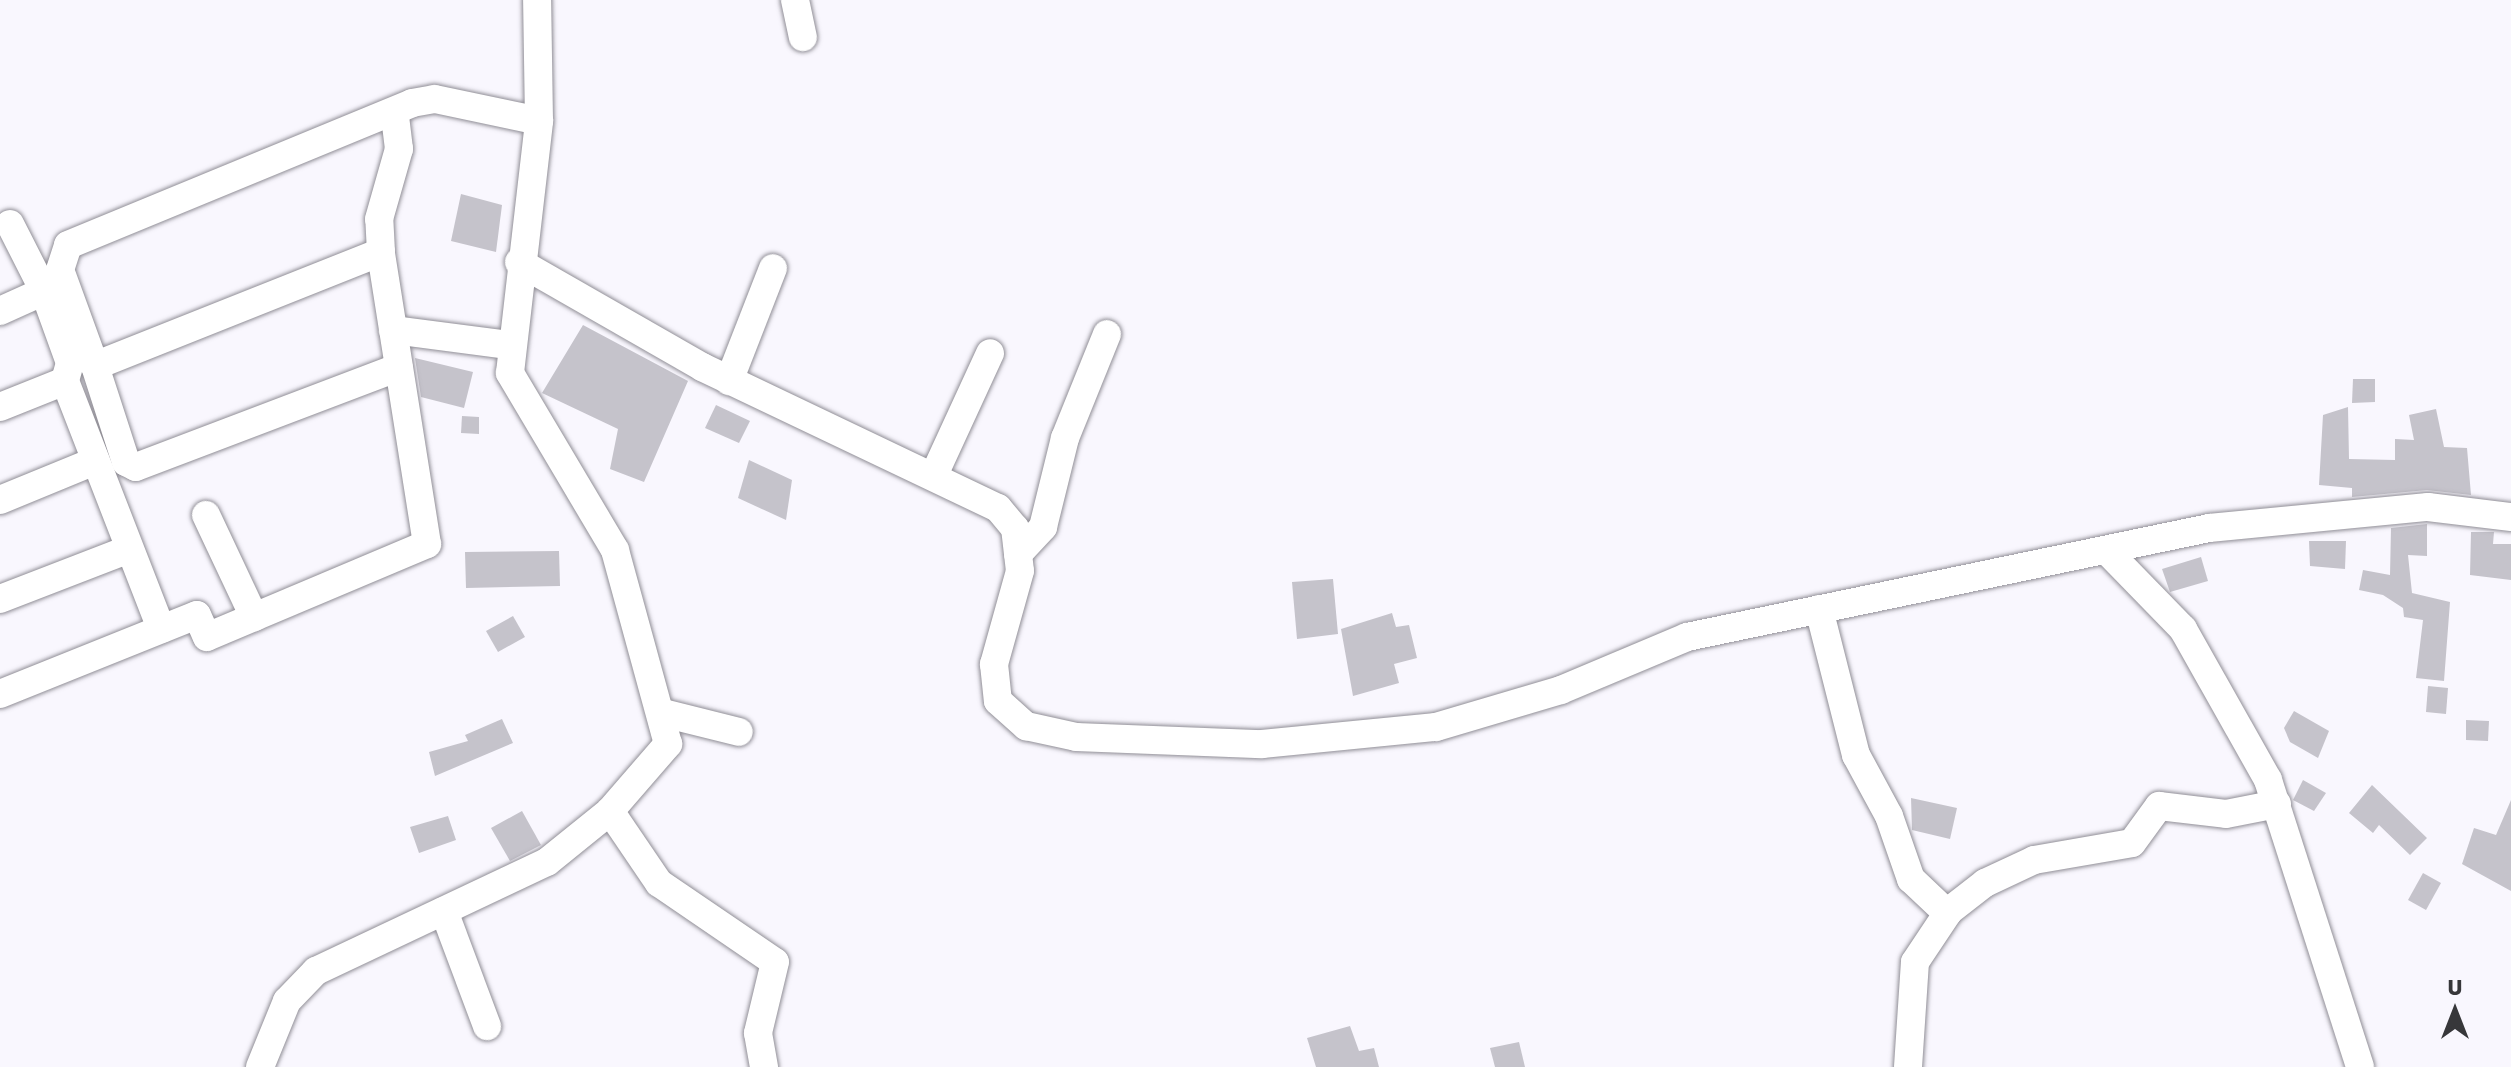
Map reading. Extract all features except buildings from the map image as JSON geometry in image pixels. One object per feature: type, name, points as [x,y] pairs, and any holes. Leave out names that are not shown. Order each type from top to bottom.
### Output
[{"type":"street","points":[[260,1067],[300,984],[342,957],[547,862],[610,811],[668,744],[663,713],[615,550],[599,514],[521,404],[508,345],[539,121],[537,0]]},
{"type":"street","points":[[795,0],[803,37]]},
{"type":"street","points":[[399,367],[136,467],[126,462],[60,270],[65,247],[435,99],[539,121]]},
{"type":"street","points":[[0,694],[197,615],[207,637],[427,544],[381,252],[379,219],[399,149],[395,115]]},
{"type":"street","points":[[10,224],[44,291],[70,363],[65,381],[127,550],[161,629]]},
{"type":"street","points":[[95,366],[381,252]]},
{"type":"street","points":[[519,262],[729,381],[934,475],[998,508],[1015,528],[1018,554],[1016,591],[994,664],[1004,711],[1026,726],[1145,743],[1262,744],[1436,727],[1561,690],[1687,637],[2110,554],[2209,528],[2382,511],[2454,508],[2511,517]]},
{"type":"street","points":[[729,381],[773,268]]},
{"type":"street","points":[[0,311],[44,291]]},
{"type":"street","points":[[393,330],[508,345]]},
{"type":"street","points":[[1018,554],[1043,527],[1065,438],[1107,334]]},
{"type":"street","points":[[934,475],[990,353]]},
{"type":"street","points":[[0,407],[65,381]]},
{"type":"street","points":[[0,500],[95,461]]},
{"type":"street","points":[[206,515],[254,617]]},
{"type":"street","points":[[0,599],[127,550]]},
{"type":"street","points":[[2110,554],[2183,629],[2277,804],[2360,1067]]},
{"type":"street","points":[[1819,609],[1856,755],[1889,816],[1911,879],[1947,913]]},
{"type":"street","points":[[663,713],[739,732]]},
{"type":"street","points":[[1908,1067],[1915,962],[1947,913],[2005,870],[2132,843],[2159,806],[2226,814],[2277,804]]},
{"type":"street","points":[[610,811],[659,883],[775,962],[758,1033],[764,1067]]},
{"type":"street","points":[[444,911],[487,1026]]}]
